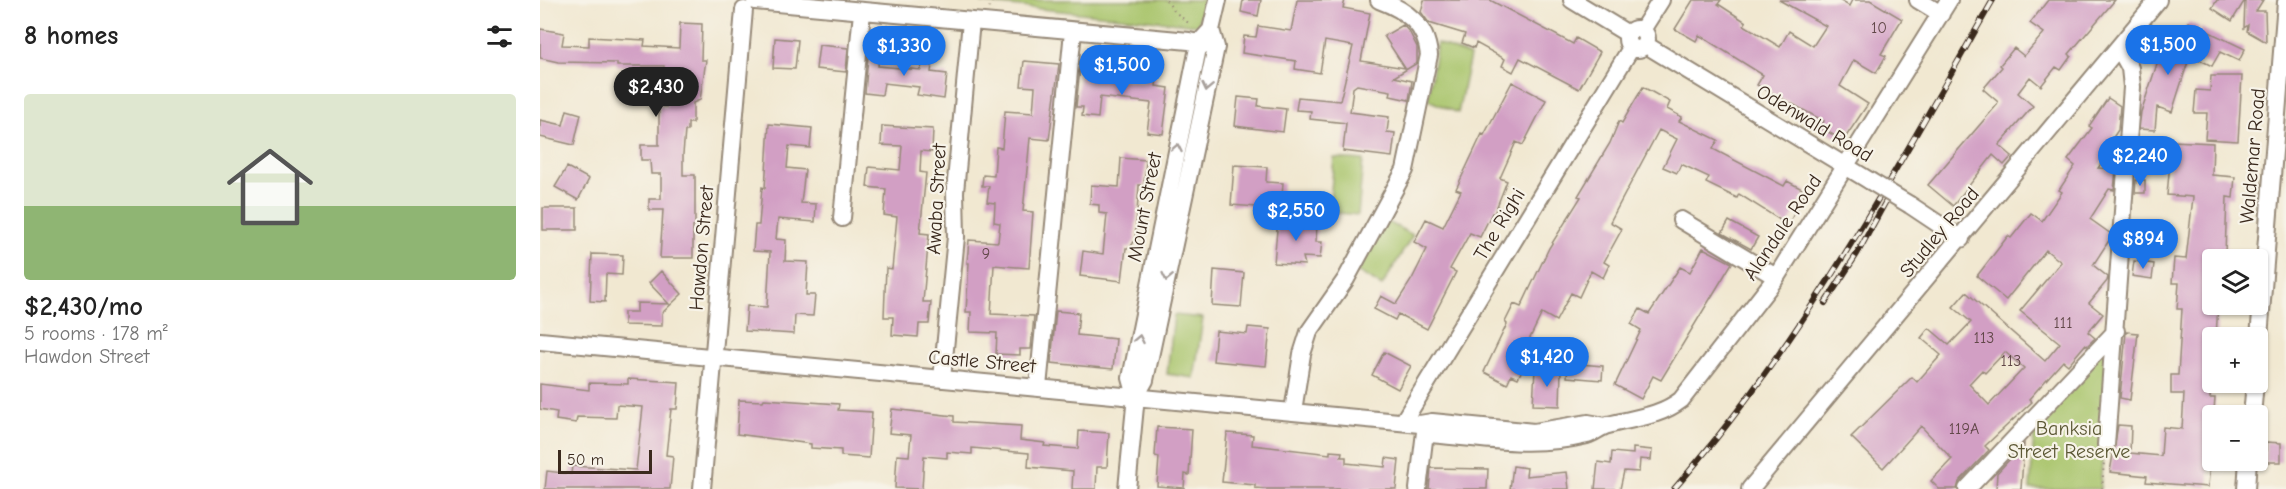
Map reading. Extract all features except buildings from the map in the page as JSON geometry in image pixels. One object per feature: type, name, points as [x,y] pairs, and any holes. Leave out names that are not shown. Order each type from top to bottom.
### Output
[{"type":"street","name":"Mount Street","points":[[1136,396],[1145,380],[1216,47],[1211,30],[1218,0]]},
{"type":"street","points":[[1293,411],[1302,354],[1309,332],[1346,279],[1405,170],[1411,150],[1429,55],[1427,40],[1419,24],[1407,13],[1379,0]]},
{"type":"street","name":"Odenwald Road","points":[[1572,0],[1910,205],[1961,239]]},
{"type":"street","name":"The Righi","points":[[1416,426],[1661,0]]},
{"type":"street","points":[[1918,0],[1945,7]]},
{"type":"street","name":"Studley Road","points":[[1750,489],[1961,239],[2158,0]]},
{"type":"street","name":"Waldemar Road","points":[[2260,327],[2286,2]]},
{"type":"street","points":[[747,3],[971,21],[1199,43],[1216,47]]},
{"type":"street","name":"Hawdon Street","points":[[702,489],[712,358],[747,3]]},
{"type":"street","name":"Alandale Road","points":[[1605,426],[1650,416],[1671,408],[1681,400],[1776,277],[1945,7]]},
{"type":"street","points":[[842,218],[862,12]]},
{"type":"street","name":"Awaba Street","points":[[942,379],[956,237],[956,192],[971,21]]},
{"type":"street","name":"Mount Street","points":[[1127,489],[1136,396],[1131,378],[1199,43],[1211,30]]},
{"type":"street","points":[[1038,387],[1073,31]]},
{"type":"street","points":[[2106,445],[2132,87],[2130,68],[2119,48]]},
{"type":"street","points":[[1681,220],[1776,277]]},
{"type":"street","points":[[1967,489],[2116,331]]},
{"type":"street","name":"Castle Street","points":[[540,341],[1293,411],[1416,426],[1532,444],[1590,435],[1605,426]]},
{"type":"street","points":[[1416,426],[1418,489]]},
{"type":"street","points":[[2246,489],[2247,471]]},
{"type":"path","points":[[1166,0],[1175,12],[1191,25]]},
{"type":"path","points":[[2102,489],[2106,445]]},
{"type":"green space","points":[[982,0],[1204,0],[1198,25],[982,3]]},
{"type":"green space","points":[[1437,43],[1470,56],[1458,113],[1428,100]]},
{"type":"green space","points":[[1334,158],[1363,160],[1358,215],[1329,212]]},
{"type":"green space","points":[[1384,220],[1413,235],[1382,286],[1355,270]]},
{"type":"green space","points":[[1174,315],[1203,318],[1194,378],[1167,374]]},
{"type":"green space","name":"Banksia Street Reserve","points":[[2112,337],[2100,489],[2030,489],[2035,421]]},
{"type":"railway","points":[[1674,489],[1721,433],[1765,374],[1846,253],[1993,0]]},
{"type":"railway","points":[[1825,303],[1857,254],[1892,190]]}]
